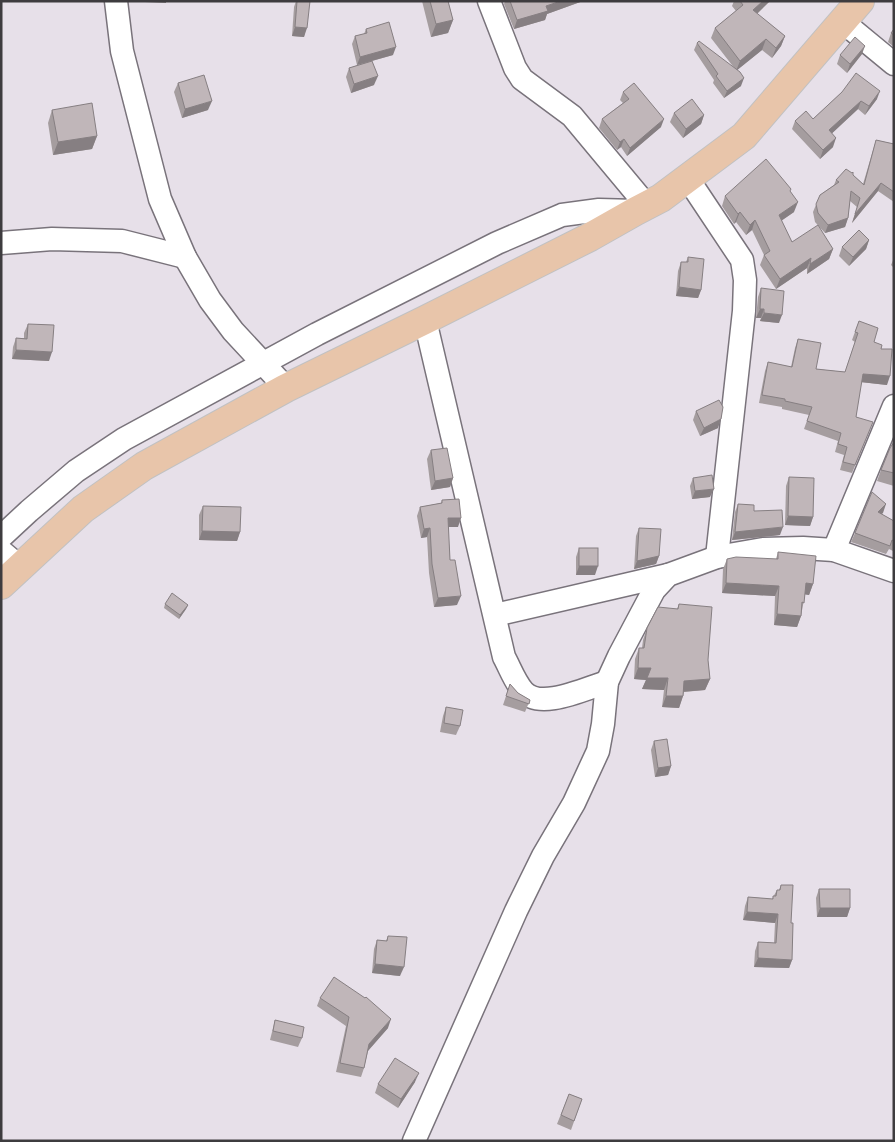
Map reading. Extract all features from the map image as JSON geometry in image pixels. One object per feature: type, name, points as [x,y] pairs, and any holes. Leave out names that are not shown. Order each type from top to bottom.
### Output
[{"type":"main road","points":[[7,568],[83,509],[144,466],[286,388],[590,237],[661,198],[744,136],[851,12]]},
{"type":"street","points":[[116,1],[122,51],[160,199],[185,257],[210,300],[233,331],[286,388]]},
{"type":"street","points":[[488,1],[515,68],[522,78],[572,116],[641,208]]},
{"type":"street","points":[[851,12],[894,64]]},
{"type":"street","points":[[688,179],[742,260],[745,280],[716,557]]},
{"type":"street","points":[[1,538],[76,471],[124,439],[262,363],[497,243],[562,215],[581,211],[641,208]]},
{"type":"street","points":[[1,243],[52,239],[122,241],[185,257]]},
{"type":"street","points":[[425,320],[504,657],[523,692],[534,699],[549,700],[607,682]]},
{"type":"street","points":[[834,550],[894,406]]},
{"type":"street","points":[[495,615],[668,575],[716,557],[763,549],[803,548],[834,550],[894,571]]},
{"type":"street","points":[[419,1139],[516,911],[543,856],[574,803],[598,751],[607,682],[654,590],[668,575]]},
{"type":"building","points":[[297,1],[310,1],[307,28],[295,27]]},
{"type":"building","points":[[430,1],[448,1],[453,20],[436,24]]},
{"type":"building","points":[[510,1],[561,1],[546,6],[548,11],[517,20]]},
{"type":"building","points":[[740,1],[763,1],[753,10],[785,36],[776,48],[766,39],[740,61],[715,28],[743,5]]},
{"type":"building","points":[[389,22],[396,47],[360,57],[355,36],[367,33],[366,29]]},
{"type":"building","points":[[855,37],[865,46],[850,64],[840,55]]},
{"type":"building","points":[[699,41],[740,72],[744,78],[727,91],[697,43]]},
{"type":"building","points":[[372,61],[378,76],[354,84],[349,68]]},
{"type":"building","points":[[856,73],[880,91],[869,106],[861,101],[829,130],[836,138],[823,150],[795,121],[806,111],[813,119],[842,92]]},
{"type":"building","points":[[204,75],[212,101],[185,109],[178,83]]},
{"type":"building","points":[[634,83],[664,119],[630,148],[624,139],[620,142],[602,119],[629,99],[623,92]]},
{"type":"building","points":[[692,99],[704,115],[686,129],[674,113]]},
{"type":"building","points":[[92,103],[97,136],[58,142],[52,110]]},
{"type":"building","points":[[876,140],[894,144],[894,192],[881,183],[855,214],[860,198],[851,191],[848,218],[828,225],[818,213],[816,204],[820,195],[839,182],[836,180],[846,169],[853,172],[853,175],[864,185]]},
{"type":"building","points":[[766,159],[791,189],[790,191],[798,202],[779,215],[792,242],[818,225],[833,249],[810,264],[811,258],[780,279],[764,255],[770,251],[755,220],[750,225],[740,212],[738,214],[725,196]]},
{"type":"building","points":[[859,230],[869,240],[853,257],[842,247]]},
{"type":"building","points":[[688,257],[704,259],[701,290],[679,287],[681,262],[688,262]]},
{"type":"building","points":[[761,288],[784,291],[782,315],[764,313],[764,309],[760,309]]},
{"type":"building","points":[[859,321],[878,328],[874,342],[882,345],[881,349],[892,349],[890,376],[863,374],[856,417],[873,422],[855,465],[843,462],[847,447],[838,444],[841,433],[807,421],[812,407],[762,395],[768,362],[792,367],[798,339],[821,343],[816,369],[845,372],[858,333],[855,332]]},
{"type":"building","points":[[28,324],[54,325],[52,352],[16,350],[16,338],[27,339]]},
{"type":"building","points":[[719,400],[723,407],[721,419],[704,428],[696,411]]},
{"type":"building","points":[[894,442],[894,473],[881,470]]},
{"type":"building","points":[[447,448],[453,478],[435,481],[431,450]]},
{"type":"building","points":[[712,475],[714,489],[695,491],[693,478]]},
{"type":"building","points":[[789,477],[814,478],[813,517],[788,516]]},
{"type":"building","points":[[872,492],[886,504],[878,512],[894,521],[894,541],[892,540],[890,546],[855,533]]},
{"type":"building","points":[[459,499],[461,518],[448,518],[450,560],[455,560],[461,596],[438,598],[432,564],[430,528],[424,529],[420,507],[442,503],[442,500]]},
{"type":"building","points":[[738,504],[754,505],[754,511],[782,510],[783,527],[735,532]]},
{"type":"building","points":[[203,506],[241,507],[240,532],[202,531]]},
{"type":"building","points":[[639,528],[661,529],[659,556],[637,561]]},
{"type":"building","points":[[579,548],[598,548],[598,566],[579,566]]},
{"type":"building","points":[[778,552],[816,556],[813,584],[806,583],[801,616],[777,614],[779,586],[726,583],[727,559],[736,557],[778,559]]},
{"type":"building","points":[[172,593],[188,605],[180,615],[165,604]]},
{"type":"building","points":[[679,604],[712,607],[708,660],[710,679],[684,681],[683,696],[666,696],[668,678],[647,678],[651,668],[638,668],[639,648],[644,648],[647,628],[658,607],[678,609]]},
{"type":"building","points":[[510,684],[518,693],[530,700],[529,704],[506,696]]},
{"type":"building","points":[[446,707],[463,710],[460,726],[444,723]]},
{"type":"building","points":[[667,739],[671,766],[658,768],[654,741]]},
{"type":"building","points":[[781,885],[793,885],[792,960],[758,958],[758,942],[776,943],[778,914],[747,912],[748,897],[773,899],[773,896],[776,896],[777,890],[780,890]]},
{"type":"building","points":[[819,889],[850,889],[850,908],[820,908]]},
{"type":"building","points":[[388,936],[407,937],[404,967],[375,964],[377,940],[387,941]]},
{"type":"building","points":[[334,977],[366,997],[391,1019],[369,1044],[364,1068],[340,1063],[349,1017],[320,998]]},
{"type":"building","points":[[275,1020],[304,1027],[302,1038],[273,1031]]},
{"type":"building","points":[[395,1058],[419,1073],[401,1099],[378,1084]]},
{"type":"building","points":[[569,1094],[582,1099],[574,1121],[561,1115]]}]
